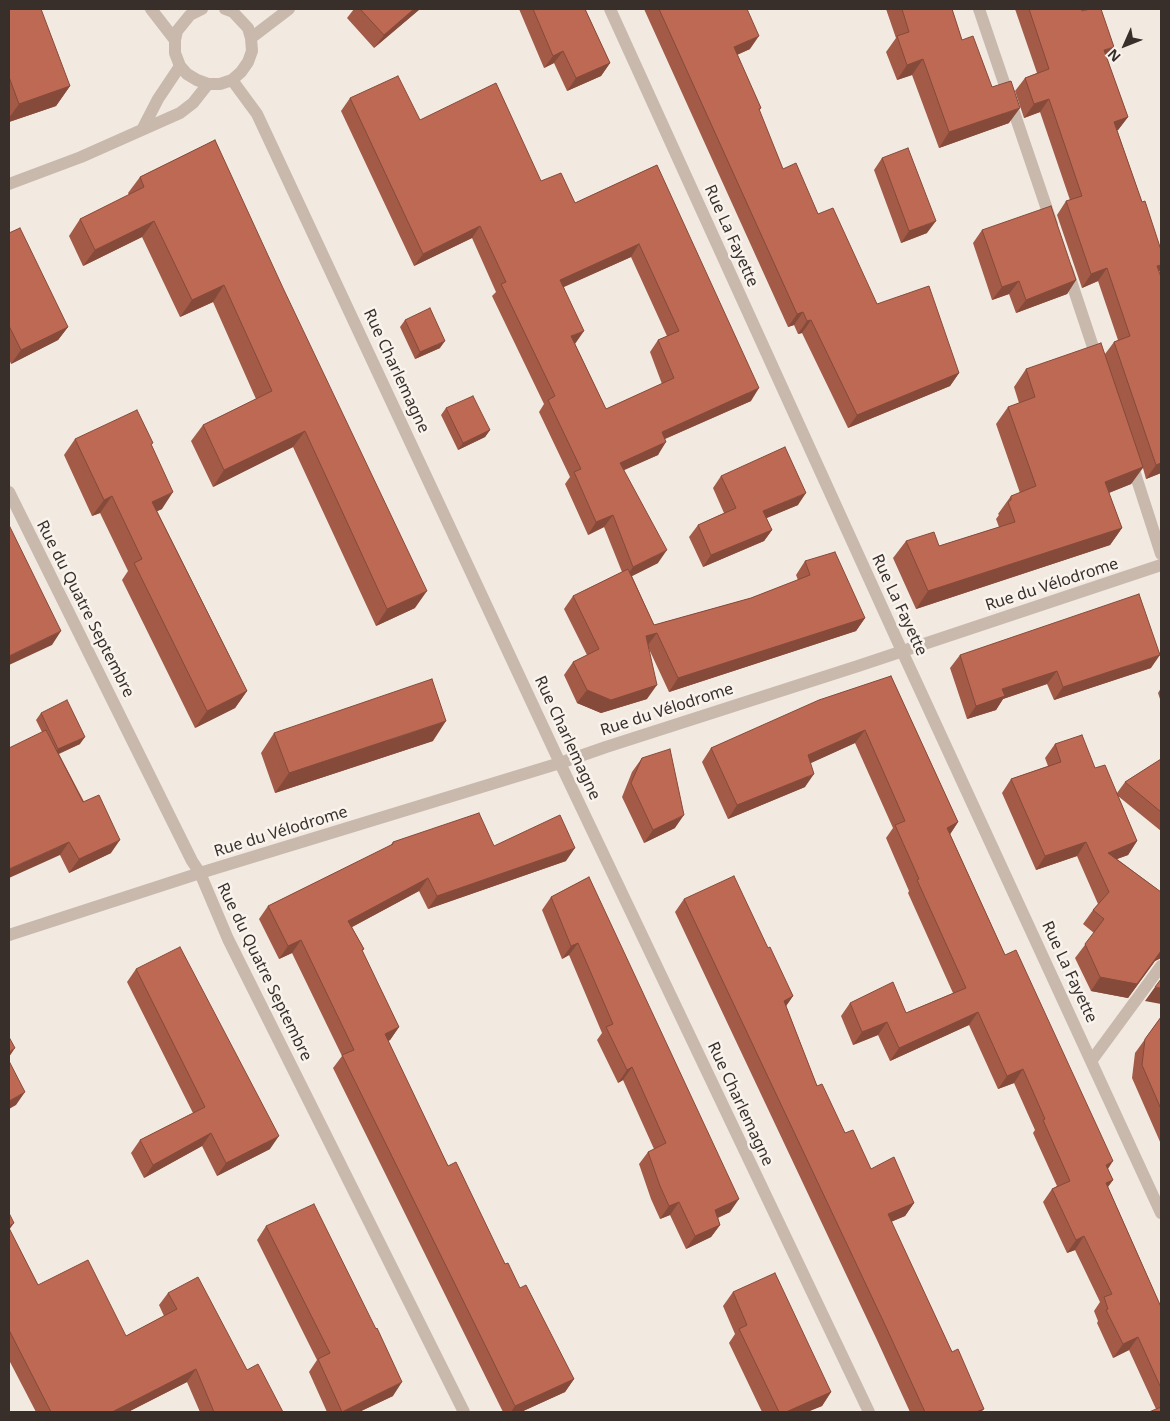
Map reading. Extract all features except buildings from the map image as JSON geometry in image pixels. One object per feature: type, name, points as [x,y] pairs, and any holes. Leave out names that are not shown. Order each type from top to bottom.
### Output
[{"type":"street","points":[[151,9],[175,40]]},
{"type":"street","points":[[199,9],[190,15],[177,31],[175,53],[180,66],[187,74],[208,84],[220,84],[232,80],[248,62],[252,51],[252,38],[248,28],[233,12],[225,9]]},
{"type":"street","points":[[252,38],[289,9]]},
{"type":"street","name":"Rue La Fayette","points":[[610,9],[902,651],[1161,1213]]},
{"type":"street","points":[[979,9],[1054,232]]},
{"type":"street","points":[[142,130],[158,99],[180,66]]},
{"type":"street","name":"Rue Charlemagne","points":[[232,80],[257,114],[560,763],[869,1412]]},
{"type":"street","points":[[9,184],[81,157],[180,113],[192,103],[208,84]]},
{"type":"street","points":[[1064,260],[1101,372]]},
{"type":"street","points":[[1126,447],[1161,554]]},
{"type":"street","name":"Rue du Quatre Septembre","points":[[9,492],[200,873],[228,939],[464,1412]]},
{"type":"street","name":"Rue du Vélodrome","points":[[9,935],[200,873],[560,763],[1161,566]]},
{"type":"street","points":[[1092,1060],[1161,966]]}]
